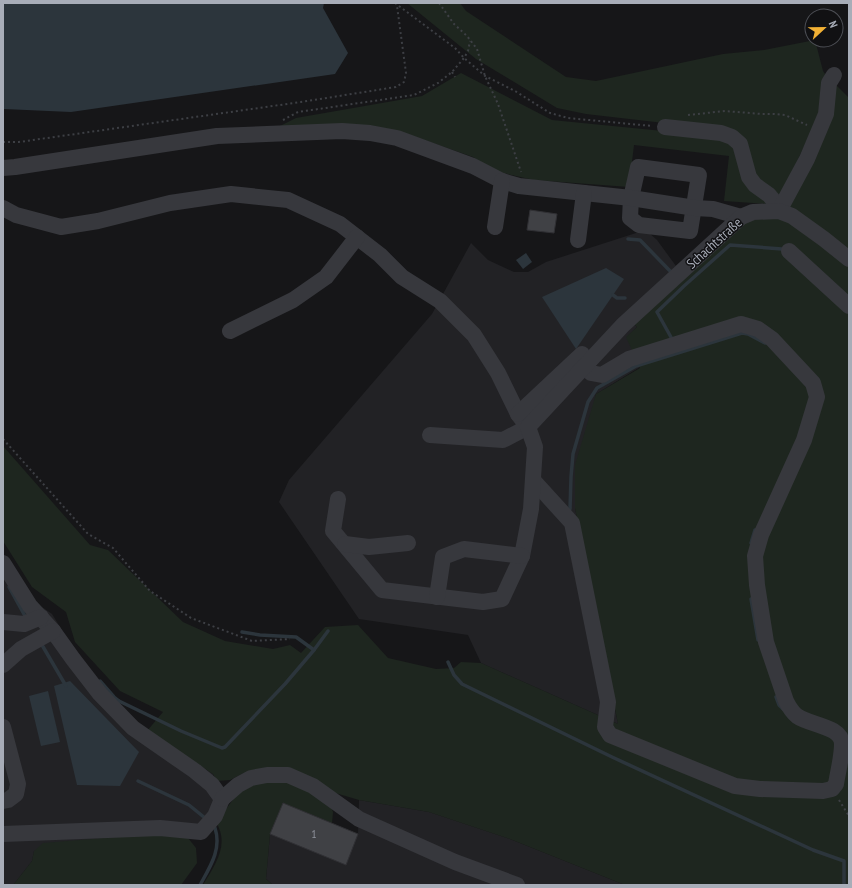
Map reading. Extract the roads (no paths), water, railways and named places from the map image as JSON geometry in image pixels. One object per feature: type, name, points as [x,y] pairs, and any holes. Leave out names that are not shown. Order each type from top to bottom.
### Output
[{"type":"street","points":[[779,211],[807,159],[820,129],[826,114],[830,83],[834,75]]},
{"type":"street","points":[[665,128],[721,133],[732,137],[740,144],[749,177],[755,185],[769,195],[779,211]]},
{"type":"street","points":[[3,168],[15,168],[217,136],[342,131],[370,133],[397,138],[472,166],[502,181],[519,186],[584,192],[695,208],[713,209],[741,217]]},
{"type":"street","points":[[638,167],[699,175],[695,208],[690,231],[639,225],[630,218],[631,198],[638,167]]},
{"type":"street","points":[[495,227],[502,181]]},
{"type":"street","points":[[578,240],[584,192]]},
{"type":"street","points":[[3,208],[16,215],[61,227],[98,221],[170,203],[231,194],[288,200],[340,224],[380,255],[402,277],[440,301],[474,335],[498,373],[518,414],[528,427],[535,447],[531,509],[522,556],[502,599],[484,602],[382,590],[333,531],[338,499]]},
{"type":"street","name":"Schachtstraße","points":[[626,323],[741,217],[753,212],[779,211],[792,216],[849,259]]},
{"type":"street","points":[[230,331],[293,300],[326,276],[357,237]]},
{"type":"street","points":[[789,251],[849,306]]},
{"type":"street","points":[[518,414],[597,340],[626,323]]},
{"type":"street","points":[[430,435],[503,440],[528,427],[626,323]]},
{"type":"street","points":[[533,480],[572,523],[608,702],[605,727],[610,735],[735,786],[760,789],[823,791],[832,789],[836,784],[842,743],[838,734],[833,730],[802,719],[792,721],[791,710],[786,701],[766,642],[757,585],[755,556],[761,535],[804,440],[817,397],[813,383],[772,339],[758,329],[741,324],[629,360],[602,375],[591,373],[584,367]]},
{"type":"street","points":[[345,544],[369,547],[408,543]]},
{"type":"street","points":[[437,597],[443,557],[464,549],[522,556]]},
{"type":"street","points":[[3,563],[30,606],[53,631],[73,660],[100,694],[133,728],[195,771],[212,785],[222,799]]},
{"type":"street","points":[[3,622],[24,624],[41,617]]},
{"type":"street","points":[[3,664],[21,649],[53,631]]},
{"type":"street","points":[[3,727],[18,784],[16,794],[8,800],[3,801]]},
{"type":"street","points":[[3,834],[160,828],[201,832],[215,816],[222,799],[238,785],[251,778],[267,775],[288,775],[313,786],[359,819],[455,862],[517,885]]},
{"type":"waterway","points":[[628,239],[640,240],[671,272]]},
{"type":"waterway","points":[[672,339],[657,312],[730,245],[784,250]]},
{"type":"waterway","points":[[613,295],[617,298],[625,298]]},
{"type":"waterway","points":[[570,509],[573,454],[588,402],[597,388],[636,366],[742,333],[748,334],[765,343]]},
{"type":"waterway","points":[[751,543],[755,530]]},
{"type":"waterway","points":[[9,587],[25,616]]},
{"type":"waterway","points":[[751,599],[758,640]]},
{"type":"waterway","points":[[116,703],[119,701],[181,731],[222,748],[225,747],[285,684],[328,631]]},
{"type":"waterway","points":[[242,632],[260,635],[296,637],[314,650]]},
{"type":"waterway","points":[[42,645],[66,686]]},
{"type":"waterway","points":[[448,662],[454,675],[462,684],[612,757],[813,850],[844,861],[844,885]]},
{"type":"waterway","points":[[100,681],[119,701]]},
{"type":"waterway","points":[[776,697],[779,705],[783,709]]},
{"type":"waterway","points":[[138,781],[189,805],[205,818]]},
{"type":"waterway","points":[[200,885],[211,865],[216,851],[217,836],[215,828]]}]
